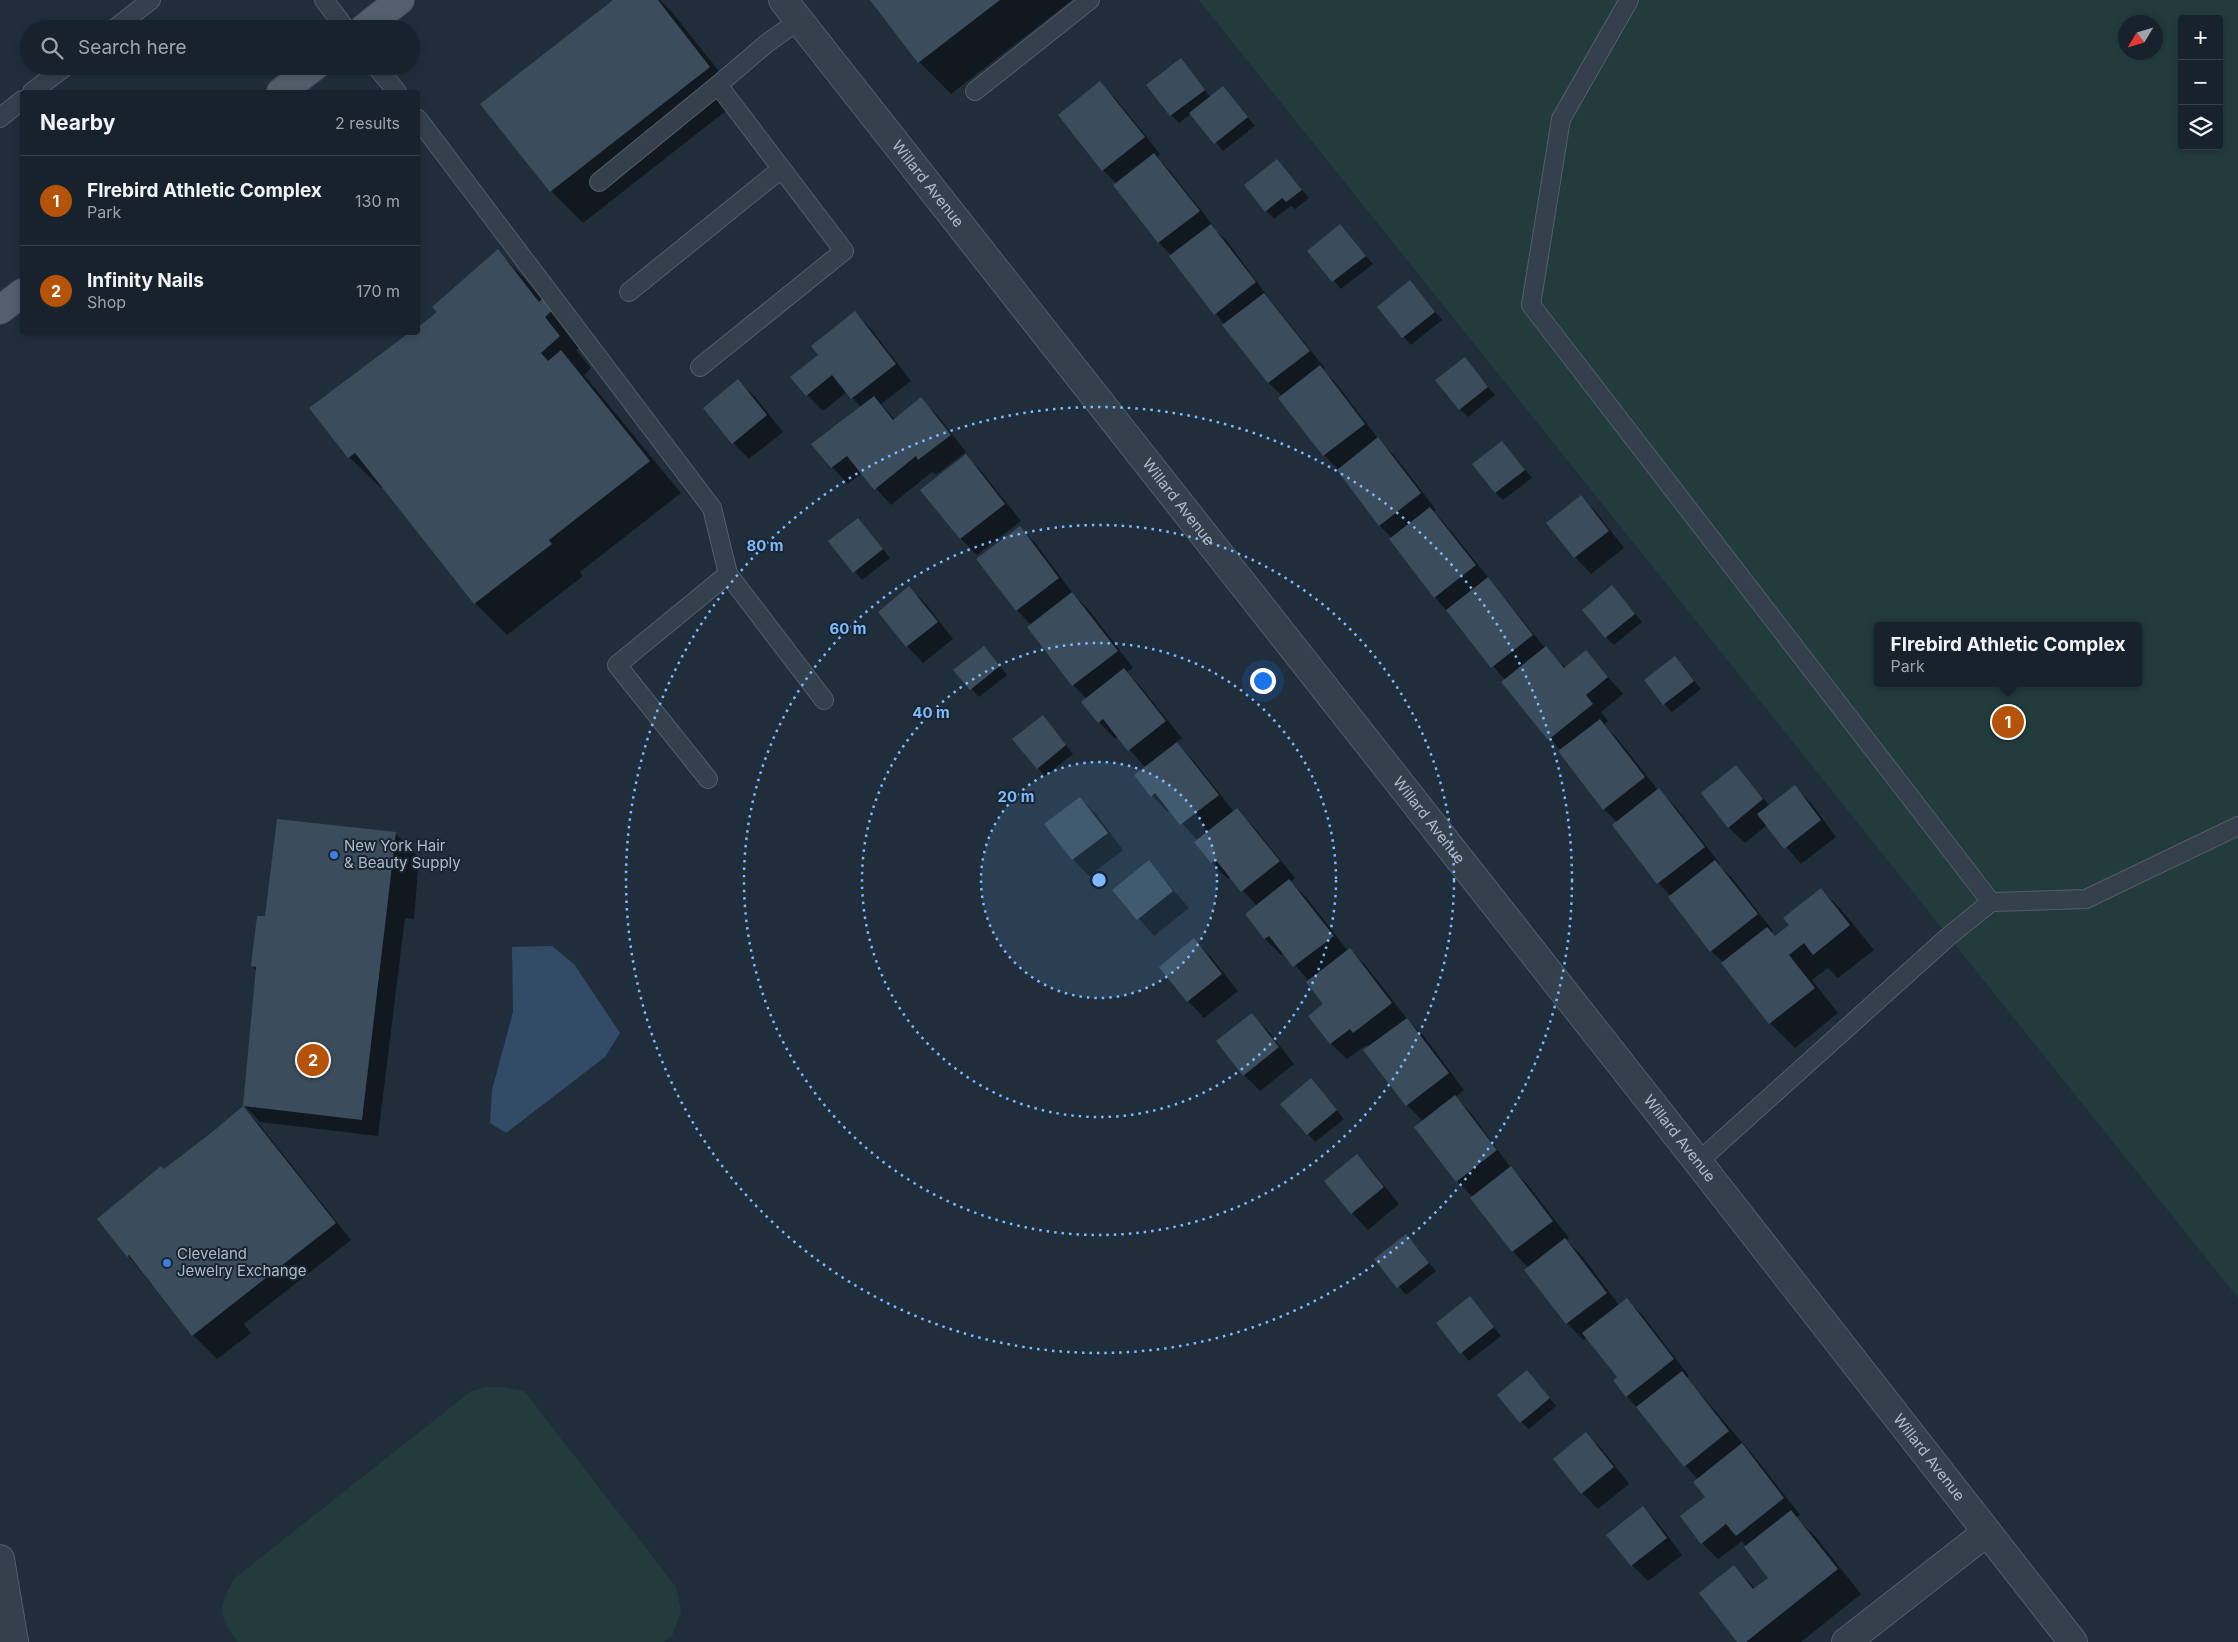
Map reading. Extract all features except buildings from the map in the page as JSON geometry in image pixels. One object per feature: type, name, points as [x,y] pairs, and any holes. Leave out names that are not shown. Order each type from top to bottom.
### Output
[{"type":"main road","points":[[374,20],[400,0]]},
{"type":"main road","points":[[284,90],[303,75]]},
{"type":"main road","points":[[0,310],[20,295]]},
{"type":"street","name":"Willard Avenue","points":[[790,11],[1698,1162],[2073,1642]]},
{"type":"street","points":[[1846,1642],[1987,1532]]},
{"type":"street","points":[[0,1559],[14,1642]]},
{"type":"lane","points":[[125,20],[151,0]]},
{"type":"lane","points":[[324,0],[339,20]]},
{"type":"lane","points":[[975,91],[1090,0]]},
{"type":"lane","points":[[1629,0],[1561,119],[1531,305],[1991,902]]},
{"type":"lane","points":[[599,182],[766,44],[790,11]]},
{"type":"lane","points":[[35,90],[54,75]]},
{"type":"lane","points":[[383,75],[395,90]]},
{"type":"lane","points":[[700,367],[844,251],[718,85]]},
{"type":"lane","points":[[0,118],[20,102]]},
{"type":"lane","points":[[420,122],[712,508],[728,574],[824,700]]},
{"type":"lane","points":[[629,292],[781,169]]},
{"type":"lane","points":[[708,779],[617,665],[728,574]]},
{"type":"lane","points":[[1698,1162],[1949,936],[1991,902],[2086,899],[2238,826]]},
{"type":"green space","points":[[1199,0],[2238,0],[2238,1298]]},
{"type":"green space","points":[[485,1387],[503,1387],[524,1391],[676,1587],[681,1611],[672,1636],[664,1642],[238,1642],[226,1625],[222,1611],[225,1596],[235,1578],[470,1392]]},
{"type":"water","points":[[552,946],[574,964],[620,1033],[605,1057],[506,1133],[490,1123],[492,1090],[513,1012],[512,947]]},
{"type":"place","name":"FIrebird Athletic Complex","points":[[2008,722]]},
{"type":"place","name":"New York Hair & Beauty Supply","points":[[334,855]]},
{"type":"place","name":"Infinity Nails","points":[[313,1060]]},
{"type":"place","name":"Cleveland Jewelry Exchange","points":[[167,1263]]}]
